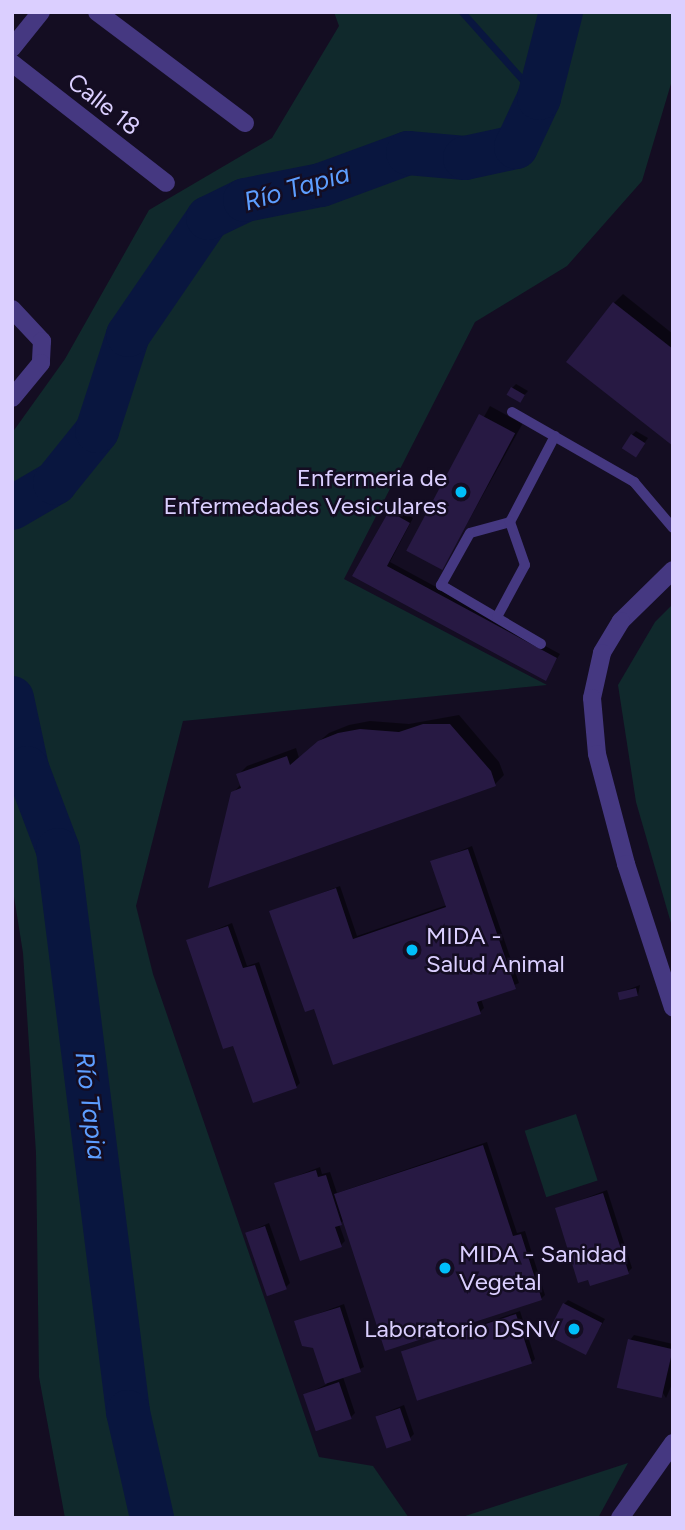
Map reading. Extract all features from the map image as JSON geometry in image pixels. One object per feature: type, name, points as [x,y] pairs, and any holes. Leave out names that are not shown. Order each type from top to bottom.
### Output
[{"type":"street","points":[[12,48],[41,12]]},
{"type":"street","points":[[97,12],[245,123]]},
{"type":"street","name":"Calle 18","points":[[12,63],[166,183]]},
{"type":"street","points":[[12,309],[42,341],[41,363],[12,398]]},
{"type":"street","points":[[673,570],[621,621],[602,653],[592,698],[597,754],[626,864],[673,1008]]},
{"type":"street","points":[[620,1518],[673,1443]]},
{"type":"lane","points":[[512,412],[634,482],[673,528]]},
{"type":"lane","points":[[496,617],[525,565],[510,522],[555,436]]},
{"type":"lane","points":[[510,522],[470,533],[441,585],[541,643]]},
{"type":"green space","points":[[334,12],[673,12],[673,77],[642,181],[567,266],[475,322],[344,579],[547,685],[183,721],[136,906],[153,974],[319,1457],[373,1466],[409,1518],[65,1518],[39,1377],[36,1153],[23,953],[12,884],[12,433],[65,359],[149,210],[272,138],[339,26]]},
{"type":"green space","points":[[673,604],[673,930],[636,802],[618,685],[655,622]]},
{"type":"green space","points":[[576,1114],[598,1181],[546,1197],[525,1131]]},
{"type":"green space","points":[[628,1463],[598,1518],[459,1518]]},
{"type":"building","points":[[613,302],[673,349],[673,446],[566,362]]},
{"type":"building","points":[[511,387],[525,395],[520,403],[506,395]]},
{"type":"building","name":"Enfermeria de Enfermedades Vesiculares","points":[[479,414],[515,433],[442,570],[406,551]]},
{"type":"building","points":[[631,434],[645,443],[636,458],[622,448]]},
{"type":"building","points":[[389,511],[410,523],[387,566],[557,658],[546,681],[352,576]]},
{"type":"building","points":[[423,724],[450,724],[491,771],[496,786],[208,888],[231,792],[241,788],[236,774],[287,756],[290,765],[318,741],[338,733],[360,729],[399,732]]},
{"type":"building","name":"MIDA - Salud Animal","points":[[468,849],[516,989],[477,1002],[481,1014],[333,1065],[314,1009],[305,1012],[269,911],[336,888],[353,939],[446,907],[430,861]]},
{"type":"building","points":[[228,926],[243,968],[255,965],[297,1088],[253,1103],[233,1046],[223,1049],[186,940]]},
{"type":"building","points":[[636,988],[638,996],[619,1000],[618,993]]},
{"type":"building","name":"MIDA - Sanidad Vegetal","points":[[483,1145],[513,1236],[521,1234],[542,1300],[385,1351],[334,1194]]},
{"type":"building","points":[[316,1170],[318,1177],[326,1175],[342,1225],[335,1227],[342,1247],[300,1261],[274,1183]]},
{"type":"building","points":[[603,1193],[629,1274],[590,1286],[588,1280],[578,1283],[555,1208]]},
{"type":"building","points":[[265,1226],[287,1289],[267,1296],[245,1233]]},
{"type":"building","name":"Laboratorio DSNV","points":[[563,1303],[602,1323],[586,1355],[547,1335]]},
{"type":"building","points":[[340,1307],[361,1372],[325,1384],[313,1348],[302,1346],[294,1321]]},
{"type":"building","points":[[516,1314],[532,1363],[417,1401],[401,1351]]},
{"type":"building","points":[[628,1339],[673,1349],[662,1398],[617,1388]]},
{"type":"building","points":[[339,1382],[352,1419],[316,1431],[303,1394]]},
{"type":"building","points":[[400,1408],[411,1440],[386,1449],[375,1416]]},
{"type":"waterway","points":[[462,12],[539,98]]},
{"type":"waterway","name":"Río Tapia","points":[[12,508],[55,483],[97,431],[128,335],[208,218],[245,200],[321,185],[408,153],[465,158],[516,147],[539,98],[561,12]]},
{"type":"waterway","name":"Río Tapia","points":[[12,698],[27,768],[58,850],[128,1412],[152,1518]]},
{"type":"place","name":"Enfermeria de Enfermedades Vesiculares","points":[[461,492]]},
{"type":"place","name":"MIDA - Salud Animal","points":[[412,950]]},
{"type":"place","name":"MIDA - Sanidad Vegetal","points":[[445,1268]]},
{"type":"place","name":"Laboratorio DSNV","points":[[574,1329]]}]
